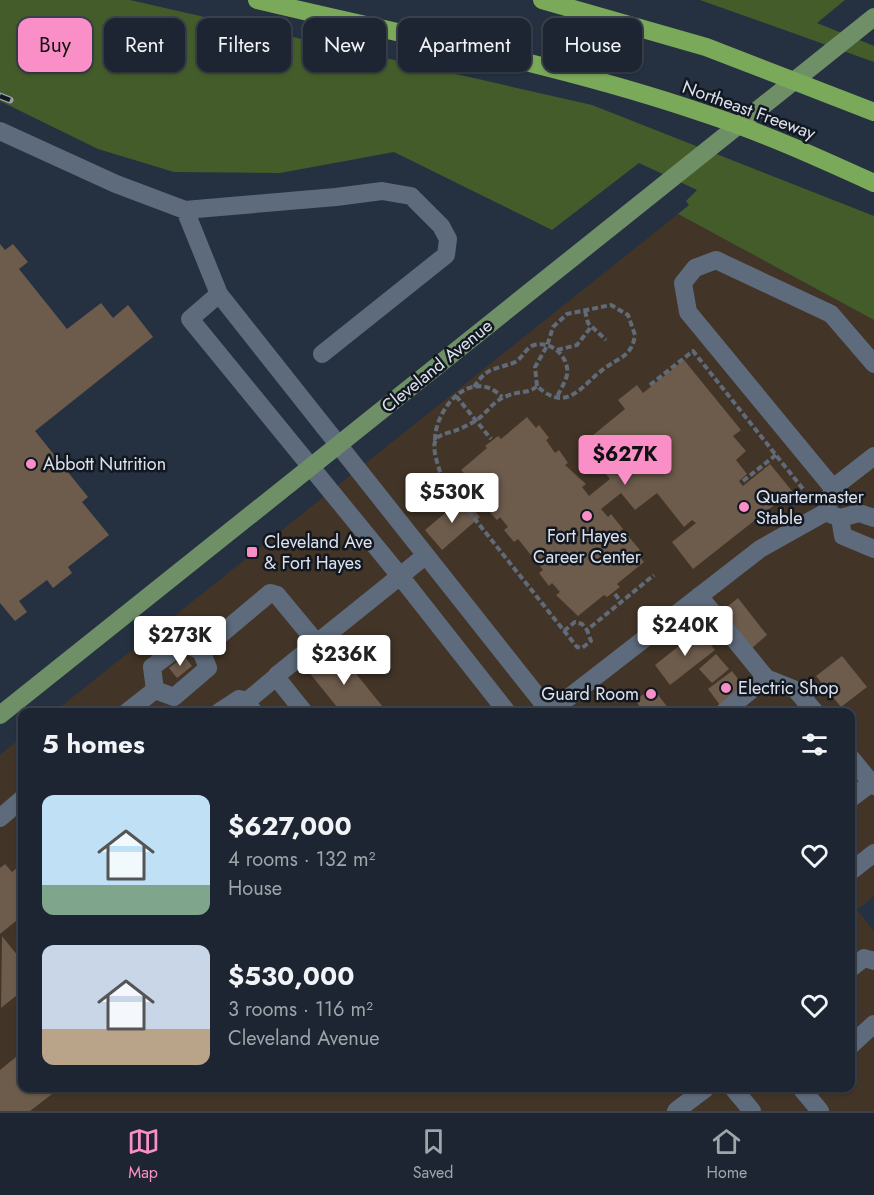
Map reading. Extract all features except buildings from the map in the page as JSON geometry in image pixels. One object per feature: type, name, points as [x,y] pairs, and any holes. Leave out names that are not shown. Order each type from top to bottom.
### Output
[{"type":"highway","name":"Northeast Freeway","points":[[257,0],[495,54],[706,114],[785,143],[874,183]]},
{"type":"highway","points":[[543,0],[706,47],[874,112]]},
{"type":"main road","name":"Cleveland Avenue","points":[[0,715],[874,17]]},
{"type":"lane","points":[[0,131],[116,184],[184,210],[382,191],[411,196],[441,226],[448,239],[446,255],[322,354]]},
{"type":"lane","points":[[184,210],[219,294],[337,446],[547,708]]},
{"type":"lane","points":[[874,364],[831,314],[716,260],[695,268],[682,283],[688,312],[833,488],[833,515],[843,536],[874,549]]},
{"type":"lane","points":[[219,294],[190,319],[312,466],[504,708]]},
{"type":"lane","points":[[833,488],[874,456]]},
{"type":"lane","points":[[555,708],[760,549],[833,515],[859,513],[874,519]]},
{"type":"lane","points":[[224,708],[239,699],[250,707],[276,678],[316,642],[425,556]]},
{"type":"lane","points":[[201,651],[273,593],[316,642]]},
{"type":"lane","points":[[699,596],[766,678],[796,690],[812,708]]},
{"type":"lane","points":[[184,643],[201,651],[208,668],[174,697],[155,690],[152,667],[184,643]]},
{"type":"lane","points":[[276,678],[301,708]]},
{"type":"lane","points":[[729,708],[766,678]]},
{"type":"lane","points":[[133,708],[155,690]]},
{"type":"lane","points":[[855,763],[873,783],[855,796]]},
{"type":"lane","points":[[0,818],[18,802]]},
{"type":"lane","points":[[855,868],[874,853]]},
{"type":"lane","points":[[855,965],[864,958],[874,961]]},
{"type":"lane","points":[[855,1041],[874,1024]]},
{"type":"lane","points":[[676,1111],[701,1092]]},
{"type":"lane","points":[[736,1092],[752,1111]]},
{"type":"lane","points":[[804,1092],[820,1111]]},
{"type":"path","points":[[601,305],[611,305],[620,309],[633,325],[634,344],[622,359],[603,369],[583,390],[572,396],[557,398],[546,394],[537,386],[535,367],[547,346],[553,327],[567,314],[585,311],[601,305]]},
{"type":"path","points":[[585,311],[591,327],[606,340]]},
{"type":"path","points":[[564,631],[575,622],[582,624],[591,641],[582,648],[577,647],[564,631],[442,478],[435,458],[435,441],[439,417],[456,396],[474,387],[494,367],[513,363],[534,345],[541,344],[557,350],[577,345],[591,327]]},
{"type":"path","points":[[557,350],[567,371],[557,398]]},
{"type":"path","points":[[650,385],[693,351],[803,489]]},
{"type":"path","points":[[435,441],[440,434],[476,421],[496,400],[529,391],[537,386]]},
{"type":"path","points":[[474,387],[488,387],[502,397]]},
{"type":"path","points":[[456,396],[491,439]]},
{"type":"path","points":[[743,482],[776,455]]},
{"type":"path","points":[[586,630],[654,575]]},
{"type":"path","points":[[615,594],[621,602]]},
{"type":"shaded area","name":"Fort Hayes Career Center","points":[[678,214],[874,320],[874,896],[857,910],[874,931],[874,1111],[0,1111],[0,755],[18,740],[18,1092],[855,1092],[855,708],[59,708]]},
{"type":"green space","points":[[0,0],[130,0],[209,18],[197,18],[197,72],[291,72],[291,37],[303,39],[303,72],[386,72],[386,58],[398,61],[398,72],[447,72],[592,105],[874,216],[874,320],[678,214],[689,205],[686,201],[697,190],[639,163],[552,230],[394,152],[280,173],[174,172],[98,149],[0,101]]},
{"type":"green space","points":[[700,0],[845,0],[817,23],[874,46],[874,62]]},
{"type":"railway","points":[[0,96],[10,100]]},
{"type":"place","name":"Abbott Nutrition","points":[[31,464]]},
{"type":"place","name":"Quartermaster Stable","points":[[744,507]]},
{"type":"place","name":"Fort Hayes Career Center","points":[[587,516]]},
{"type":"place","name":"Cleveland Ave & Fort Hayes","points":[[252,552]]},
{"type":"place","name":"Electric Shop","points":[[726,688]]},
{"type":"place","name":"Guard Room","points":[[651,694]]}]
